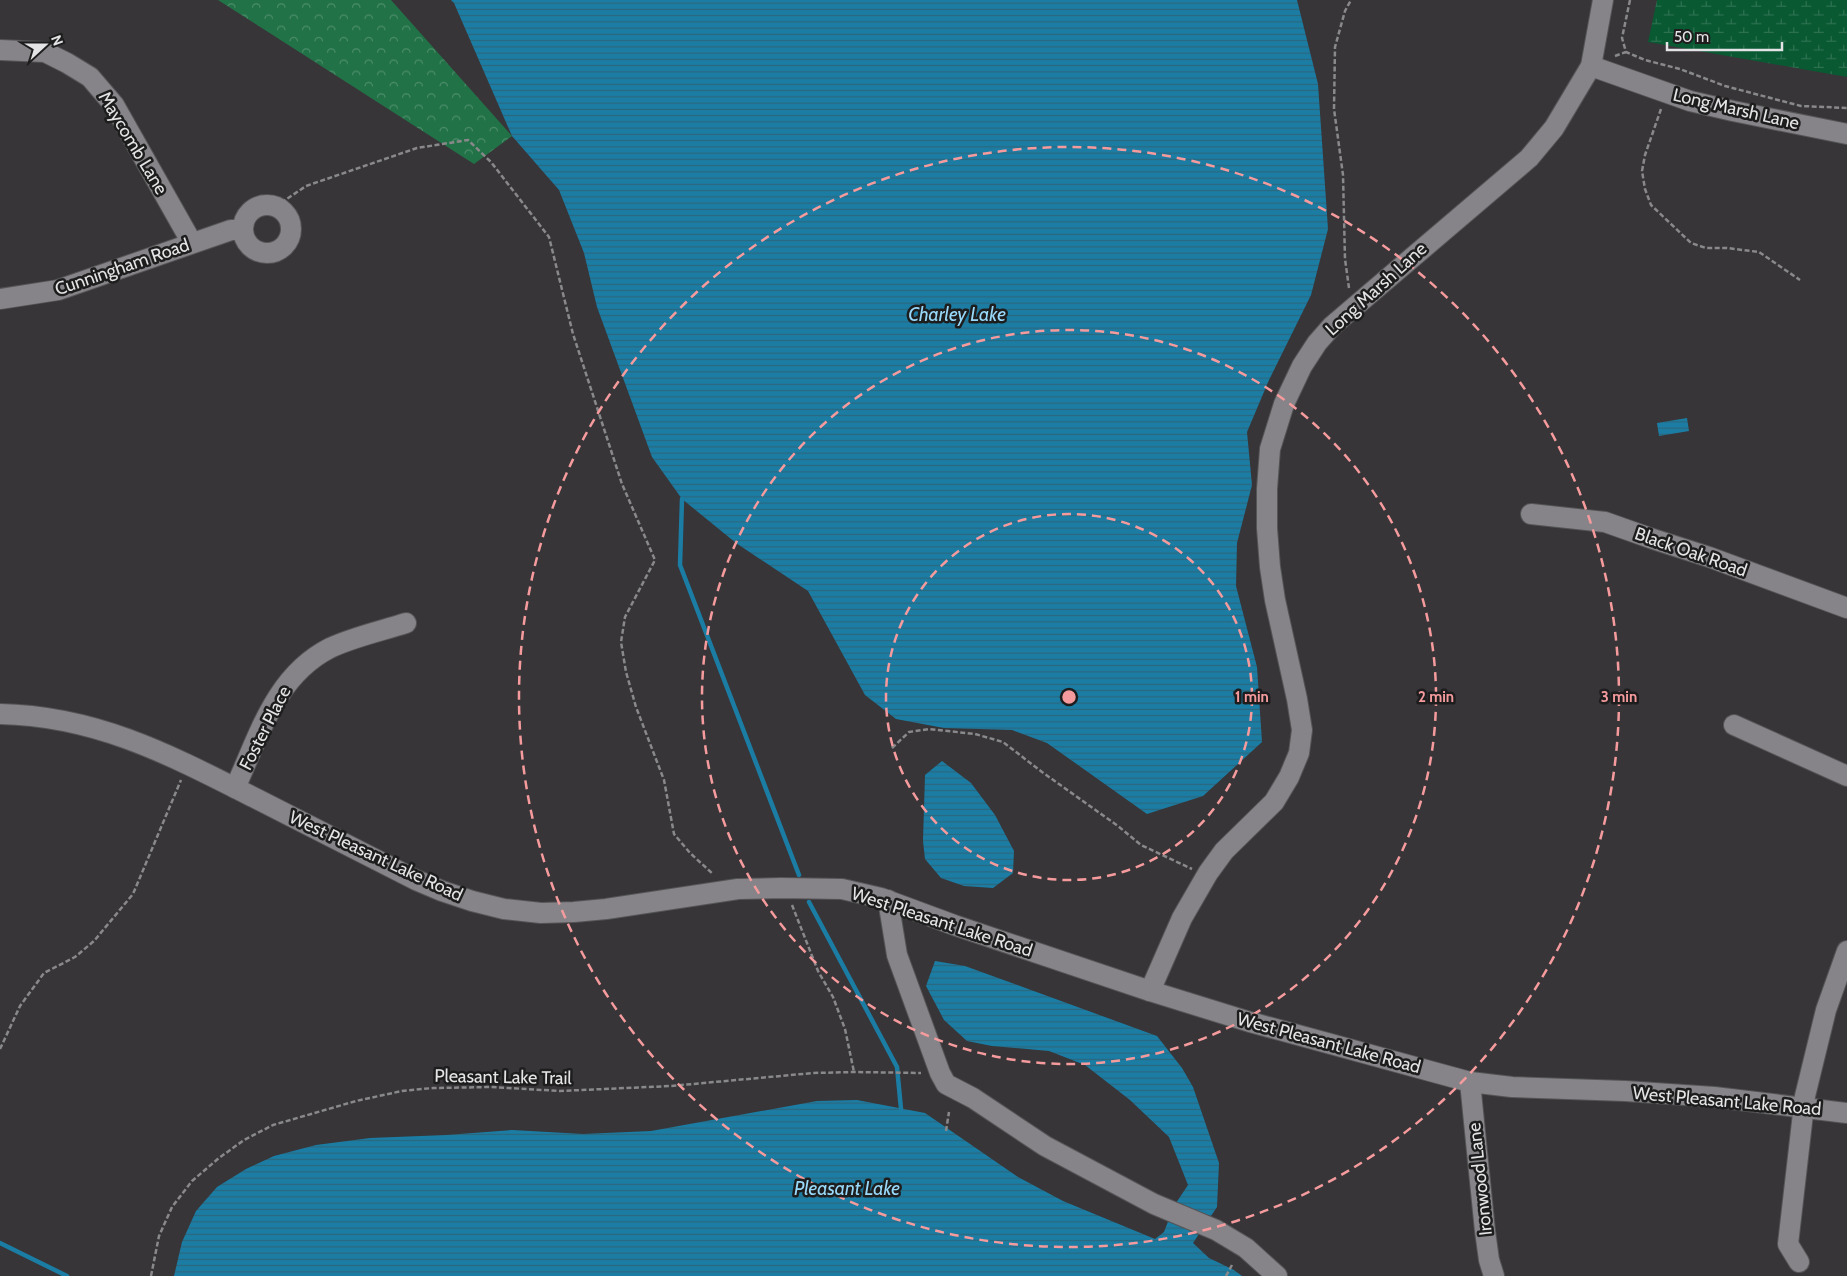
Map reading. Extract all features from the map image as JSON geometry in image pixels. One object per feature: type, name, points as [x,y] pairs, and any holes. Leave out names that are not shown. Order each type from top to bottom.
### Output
[{"type":"street","points":[[1591,66],[1603,0]]},
{"type":"street","name":"Maycomb Lane","points":[[0,50],[45,52],[67,62],[90,77],[114,106],[192,243]]},
{"type":"street","name":"Long Marsh Lane","points":[[1150,991],[1182,918],[1206,876],[1224,851],[1274,802],[1299,753],[1302,730],[1270,567],[1267,489],[1270,450],[1284,404],[1302,366],[1327,331],[1352,307],[1529,158],[1554,128],[1591,66],[1690,101],[1847,134]]},
{"type":"street","points":[[260,206],[275,206],[287,216],[290,231],[289,238],[279,249],[263,252],[249,245],[243,230],[247,215],[253,209],[260,206]]},
{"type":"street","name":"Cunningham Road","points":[[0,300],[58,290],[231,230],[243,230]]},
{"type":"street","name":"Black Oak Road","points":[[1531,514],[1606,522],[1709,556],[1847,608]]},
{"type":"street","name":"Foster Place","points":[[236,788],[271,708],[281,690],[295,673],[312,658],[331,648],[406,623]]},
{"type":"street","name":"West Pleasant Lake Road","points":[[0,714],[54,719],[92,727],[136,741],[188,764],[442,891],[472,902],[504,909],[542,913],[574,912],[729,890],[842,889],[888,900],[954,925],[1150,991],[1250,1022],[1470,1082],[1512,1087],[1625,1091],[1714,1097],[1847,1113]]},
{"type":"street","points":[[1734,726],[1847,776]]},
{"type":"street","points":[[888,900],[897,955],[940,1073],[946,1084],[973,1098],[1045,1146],[1154,1204],[1216,1230],[1246,1248],[1277,1276]]},
{"type":"street","points":[[1799,1262],[1788,1244],[1804,1107],[1826,1010],[1847,951]]},
{"type":"street","name":"Ironwood Lane","points":[[1470,1082],[1485,1231],[1489,1260],[1494,1276]]},
{"type":"path","points":[[1351,0],[1345,10],[1335,47],[1334,108],[1343,176],[1345,259],[1352,307]]},
{"type":"path","points":[[1630,0],[1622,38],[1626,52],[1726,86],[1801,106],[1847,108]]},
{"type":"path","points":[[1665,93],[1645,155],[1642,171],[1645,189],[1651,205],[1691,244],[1706,248],[1726,248],[1759,252],[1800,280]]},
{"type":"path","points":[[275,206],[306,186],[417,148],[468,140],[491,162],[548,237],[573,334],[622,484],[655,560],[625,617],[621,642],[626,672],[636,706],[664,780],[674,834],[690,853],[729,890]]},
{"type":"path","points":[[892,748],[909,732],[929,729],[976,734],[1004,742],[1141,845],[1206,876]]},
{"type":"path","points":[[0,1049],[20,1006],[44,973],[75,957],[94,941],[133,894],[188,764]]},
{"type":"path","points":[[786,888],[818,972],[833,997],[845,1029],[854,1072]]},
{"type":"path","name":"Pleasant Lake Trail","points":[[151,1276],[159,1236],[172,1207],[192,1181],[244,1140],[273,1125],[299,1117],[402,1091],[433,1088],[491,1087],[560,1091],[671,1086],[813,1073],[940,1073]]},
{"type":"path","points":[[946,1131],[948,1112]]},
{"type":"path","points":[[1226,1276],[1232,1264]]},
{"type":"green space","points":[[218,0],[391,0],[512,136],[474,164]]},
{"type":"green space","points":[[1657,0],[1847,0],[1847,77],[1648,42]]},
{"type":"water","name":"Charley Lake","points":[[451,0],[1297,0],[1318,84],[1328,229],[1311,295],[1269,380],[1247,432],[1252,485],[1237,543],[1236,586],[1257,667],[1262,742],[1203,796],[1147,814],[1047,743],[1012,730],[944,728],[896,719],[865,695],[808,591],[736,543],[682,499],[652,457],[597,307],[584,253],[559,190],[512,136],[454,3]]},
{"type":"water","points":[[1687,418],[1689,431],[1659,436],[1657,423]]},
{"type":"water","points":[[942,761],[971,783],[995,815],[1014,851],[1013,873],[993,888],[964,886],[941,878],[925,859],[923,841],[925,775]]},
{"type":"water","name":"Pleasant Lake","points":[[935,961],[965,966],[1157,1036],[1182,1068],[1193,1087],[1219,1163],[1217,1207],[1193,1243],[1209,1258],[1242,1276],[174,1276],[182,1242],[196,1211],[217,1187],[246,1169],[274,1156],[316,1145],[370,1138],[512,1130],[583,1134],[651,1131],[817,1101],[857,1100],[925,1113],[1018,1177],[1063,1201],[1155,1239],[1164,1232],[1174,1206],[1188,1185],[1169,1137],[1130,1100],[1085,1065],[1049,1051],[992,1046],[967,1041],[944,1020],[926,986]]},
{"type":"waterway","points":[[682,499],[680,565],[799,875]]},
{"type":"waterway","points":[[809,902],[897,1067],[901,1109]]},
{"type":"waterway","points":[[0,1243],[67,1276]]}]
